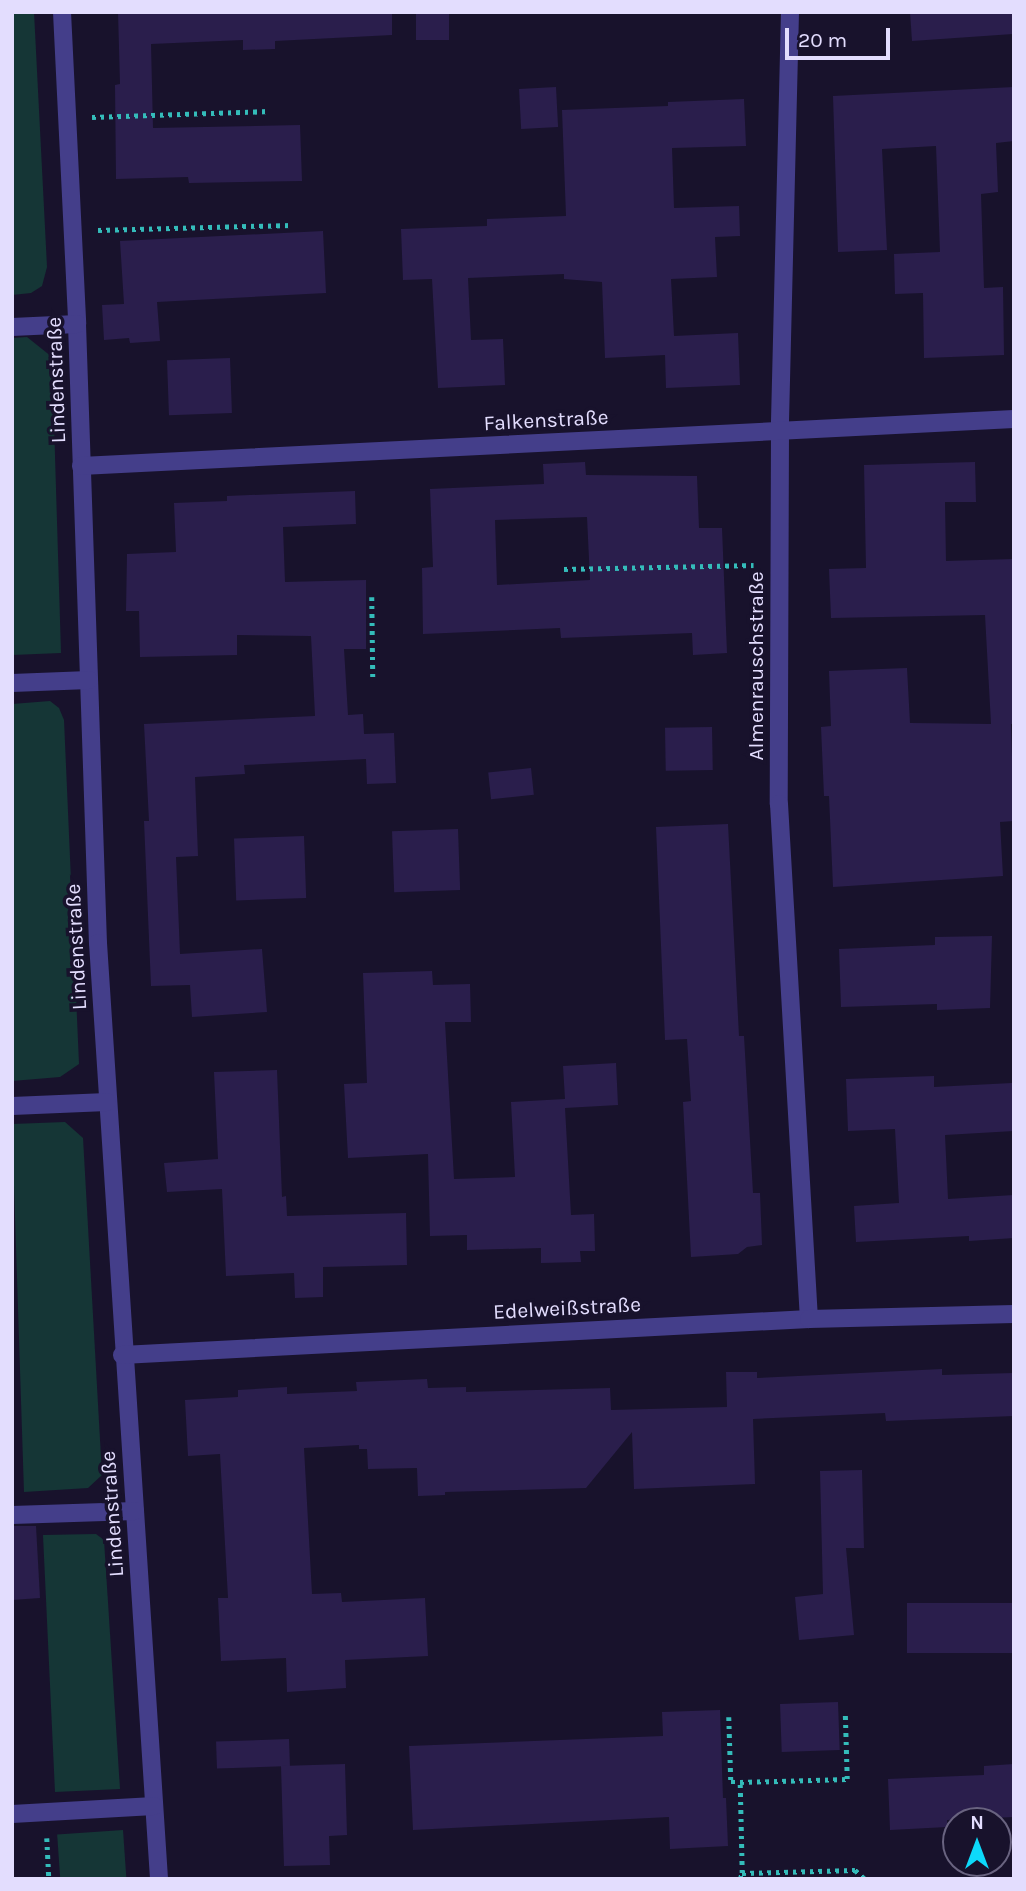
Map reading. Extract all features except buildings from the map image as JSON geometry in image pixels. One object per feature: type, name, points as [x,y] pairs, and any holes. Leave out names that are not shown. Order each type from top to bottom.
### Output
[{"type":"street","name":"Lindenstraße","points":[[62,12],[77,324],[98,943],[122,1355],[159,1879]]},
{"type":"street","name":"Almenrauschstraße","points":[[790,12],[780,431],[779,804],[809,1319]]},
{"type":"street","points":[[12,327],[77,324]]},
{"type":"street","name":"Falkenstraße","points":[[81,466],[1014,419]]},
{"type":"street","points":[[12,682],[89,680]]},
{"type":"street","points":[[12,1106],[107,1102]]},
{"type":"street","name":"Edelweißstraße","points":[[122,1355],[809,1319],[1014,1314]]},
{"type":"street","points":[[12,1515],[135,1511]]},
{"type":"street","points":[[12,1814],[154,1807]]},
{"type":"path","points":[[68,118],[270,111]]},
{"type":"path","points":[[73,231],[292,225]]},
{"type":"path","points":[[564,569],[761,565]]},
{"type":"path","points":[[372,597],[373,680]]},
{"type":"path","points":[[729,1717],[731,1783],[847,1779],[845,1711]]},
{"type":"path","points":[[740,1782],[741,1876],[855,1870],[864,1879]]},
{"type":"path","points":[[46,1812],[49,1879]]},
{"type":"green space","points":[[12,12],[34,12],[47,267],[42,286],[31,293],[12,295]]},
{"type":"green space","points":[[27,337],[52,357],[61,653],[12,655],[12,338]]},
{"type":"green space","points":[[50,701],[59,708],[64,720],[79,1064],[60,1077],[12,1081],[12,704]]},
{"type":"green space","points":[[65,1122],[83,1138],[102,1475],[88,1488],[24,1492],[12,1124]]},
{"type":"green space","points":[[96,1534],[104,1540],[120,1789],[55,1792],[43,1535]]},
{"type":"green space","points":[[123,1830],[126,1879],[60,1879],[57,1835]]}]
